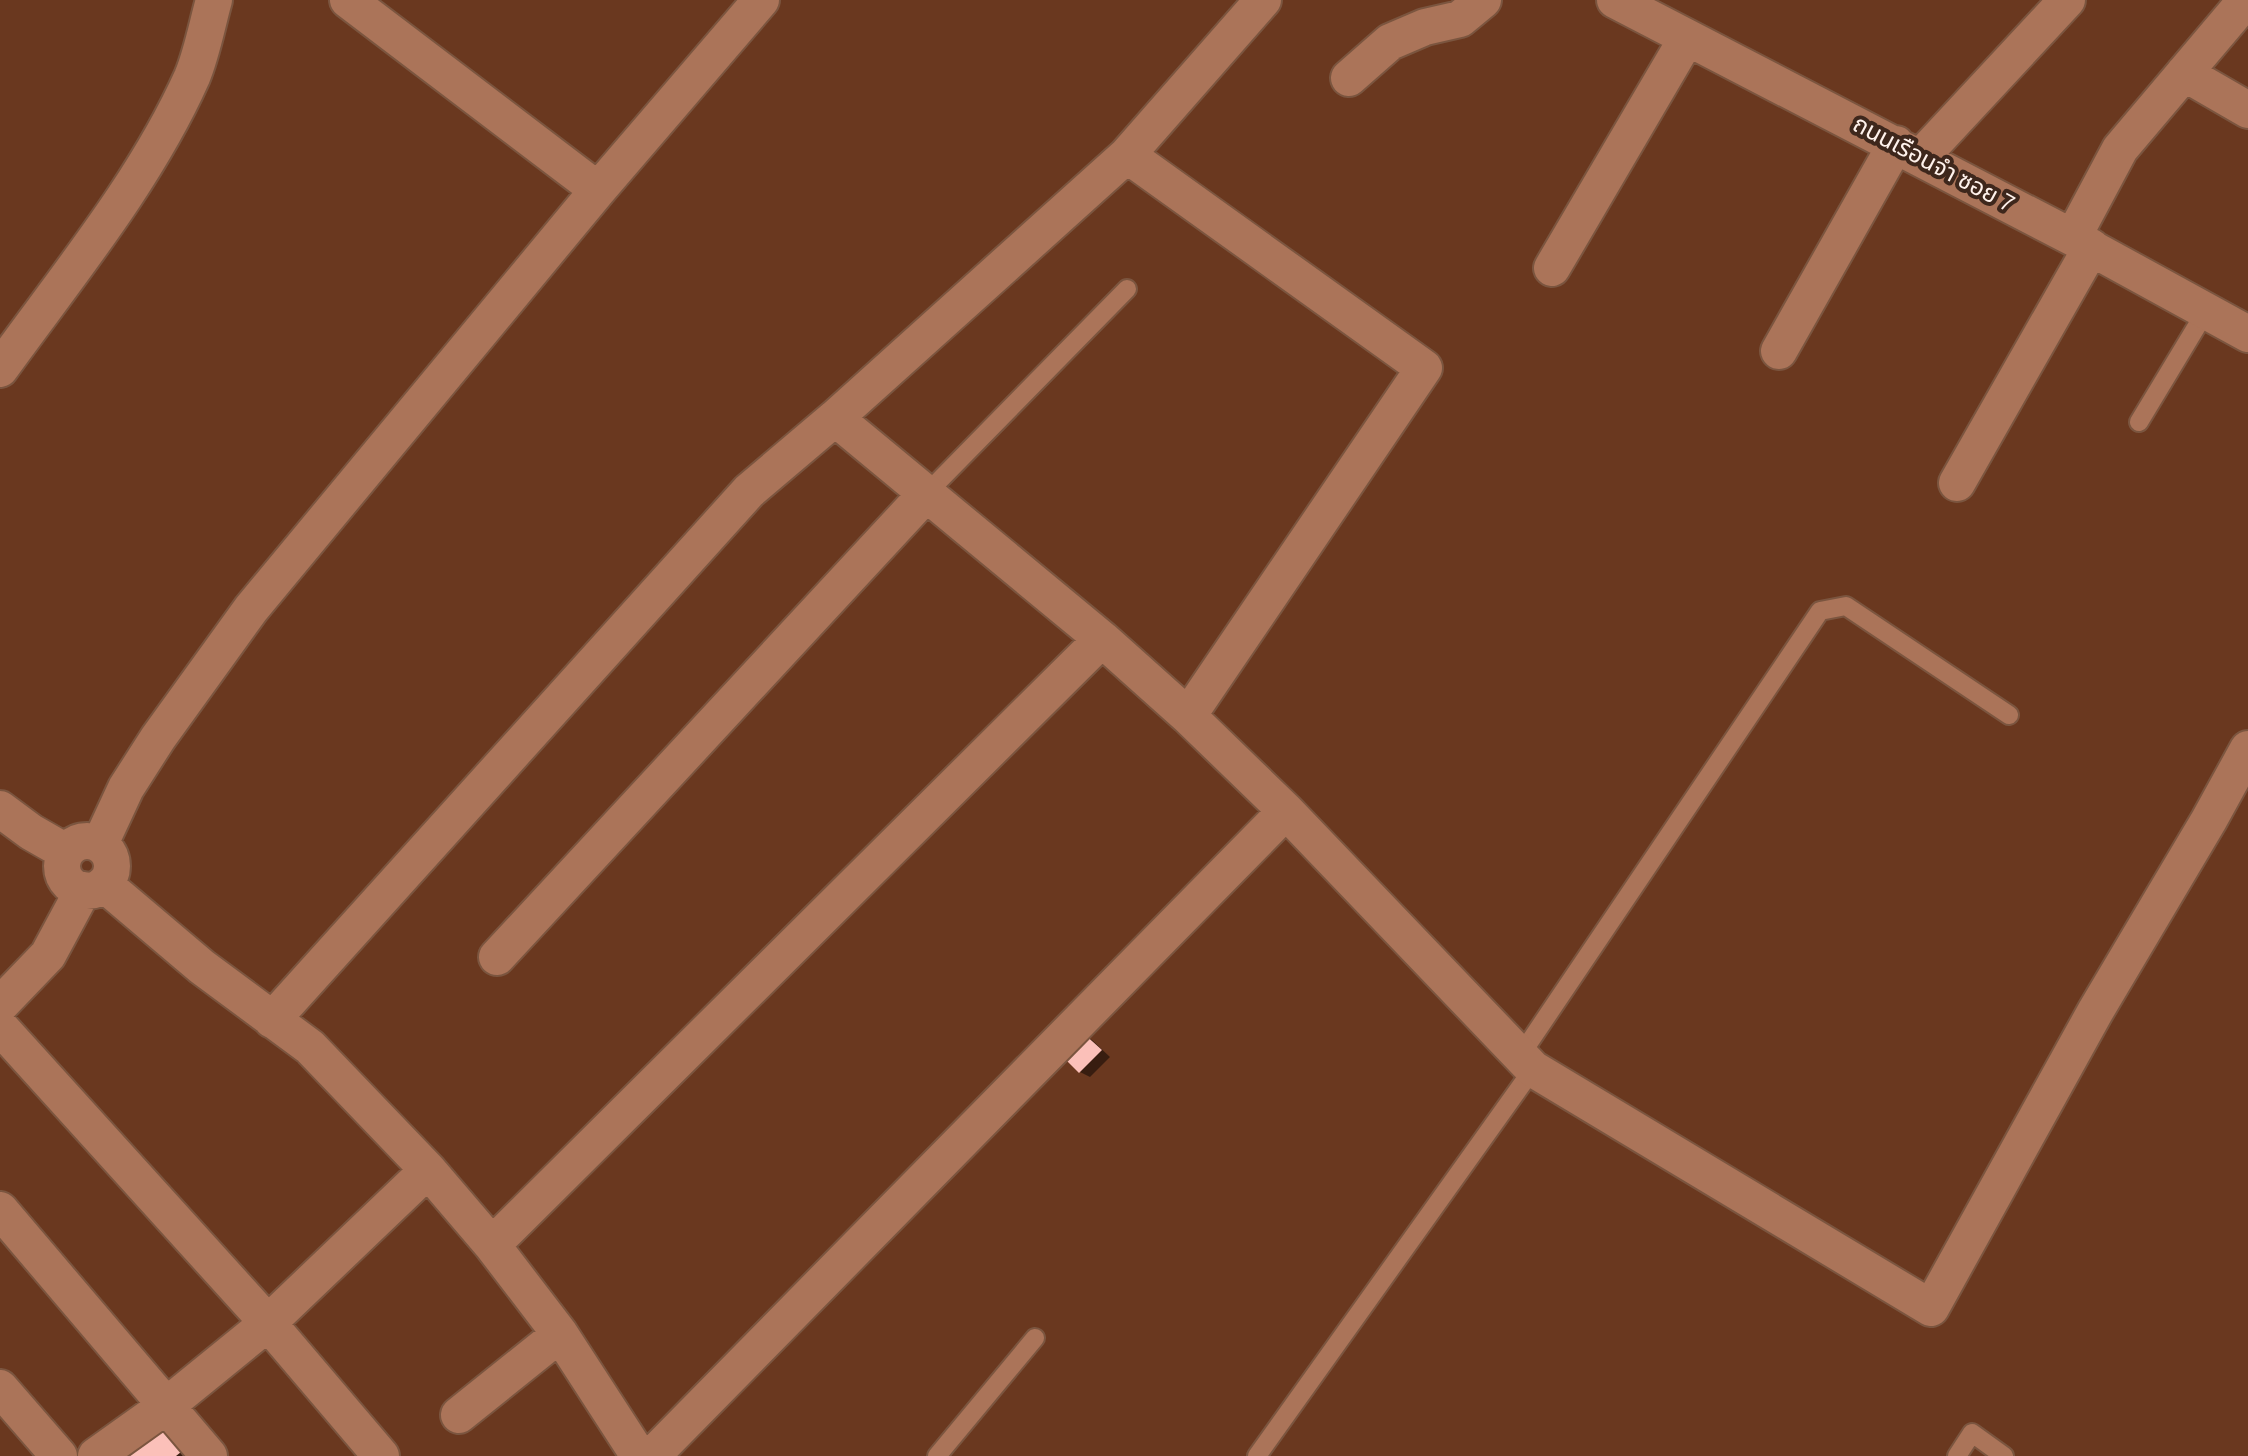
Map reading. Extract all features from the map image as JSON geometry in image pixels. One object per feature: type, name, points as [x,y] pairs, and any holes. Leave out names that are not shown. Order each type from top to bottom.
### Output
[{"type":"street","points":[[0,369],[131,187],[172,120],[194,73],[214,0]]},
{"type":"street","points":[[348,0],[598,190]]},
{"type":"street","points":[[639,1456],[560,1334],[492,1245],[428,1170],[334,1070],[310,1047],[94,887],[70,885],[62,865],[83,848],[251,609],[598,190],[761,0]]},
{"type":"street","points":[[272,1020],[749,491],[835,418],[1127,155],[1263,0]]},
{"type":"street","points":[[1349,78],[1390,42],[1425,27],[1460,19],[1483,0]]},
{"type":"street","points":[[1779,351],[1908,150],[2067,0]]},
{"type":"street","points":[[1957,483],[2082,243],[2120,149],[2246,0]]},
{"type":"street","name":"ถนนเรือนจำ ซอย 7","points":[[1636,5],[1687,38],[1908,150],[2248,334]]},
{"type":"street","points":[[1552,268],[1687,38]]},
{"type":"street","points":[[2184,73],[2248,110]]},
{"type":"street","points":[[1127,155],[1424,368],[1188,716]]},
{"type":"street","points":[[835,418],[1102,639],[1188,716],[1286,811],[1527,1062],[1931,1308],[2095,1012],[2248,749]]},
{"type":"street","points":[[497,957],[927,493]]},
{"type":"street","points":[[492,1245],[1102,639]]},
{"type":"street","points":[[0,809],[31,832],[83,848]]},
{"type":"street","points":[[652,1456],[1286,811]]},
{"type":"street","points":[[0,1005],[48,955],[94,887]]},
{"type":"street","points":[[0,1027],[268,1323],[381,1456]]},
{"type":"street","points":[[96,1456],[166,1406],[268,1323],[428,1170]]},
{"type":"street","points":[[0,1210],[209,1456]]},
{"type":"street","points":[[459,1415],[560,1334]]},
{"type":"street","points":[[0,1388],[59,1456]]},
{"type":"lane","points":[[927,493],[1127,289]]},
{"type":"lane","points":[[2139,422],[2206,311]]},
{"type":"lane","points":[[1257,1456],[1527,1062],[1820,611],[1846,606],[2009,715]]},
{"type":"lane","points":[[937,1456],[1035,1338]]},
{"type":"lane","points":[[1957,1456],[1972,1433],[2004,1456]]},
{"type":"building","points":[[1082,1032],[1102,1050],[1079,1073],[1061,1055]]},
{"type":"building","points":[[156,1422],[181,1452],[176,1456],[116,1456]]}]
